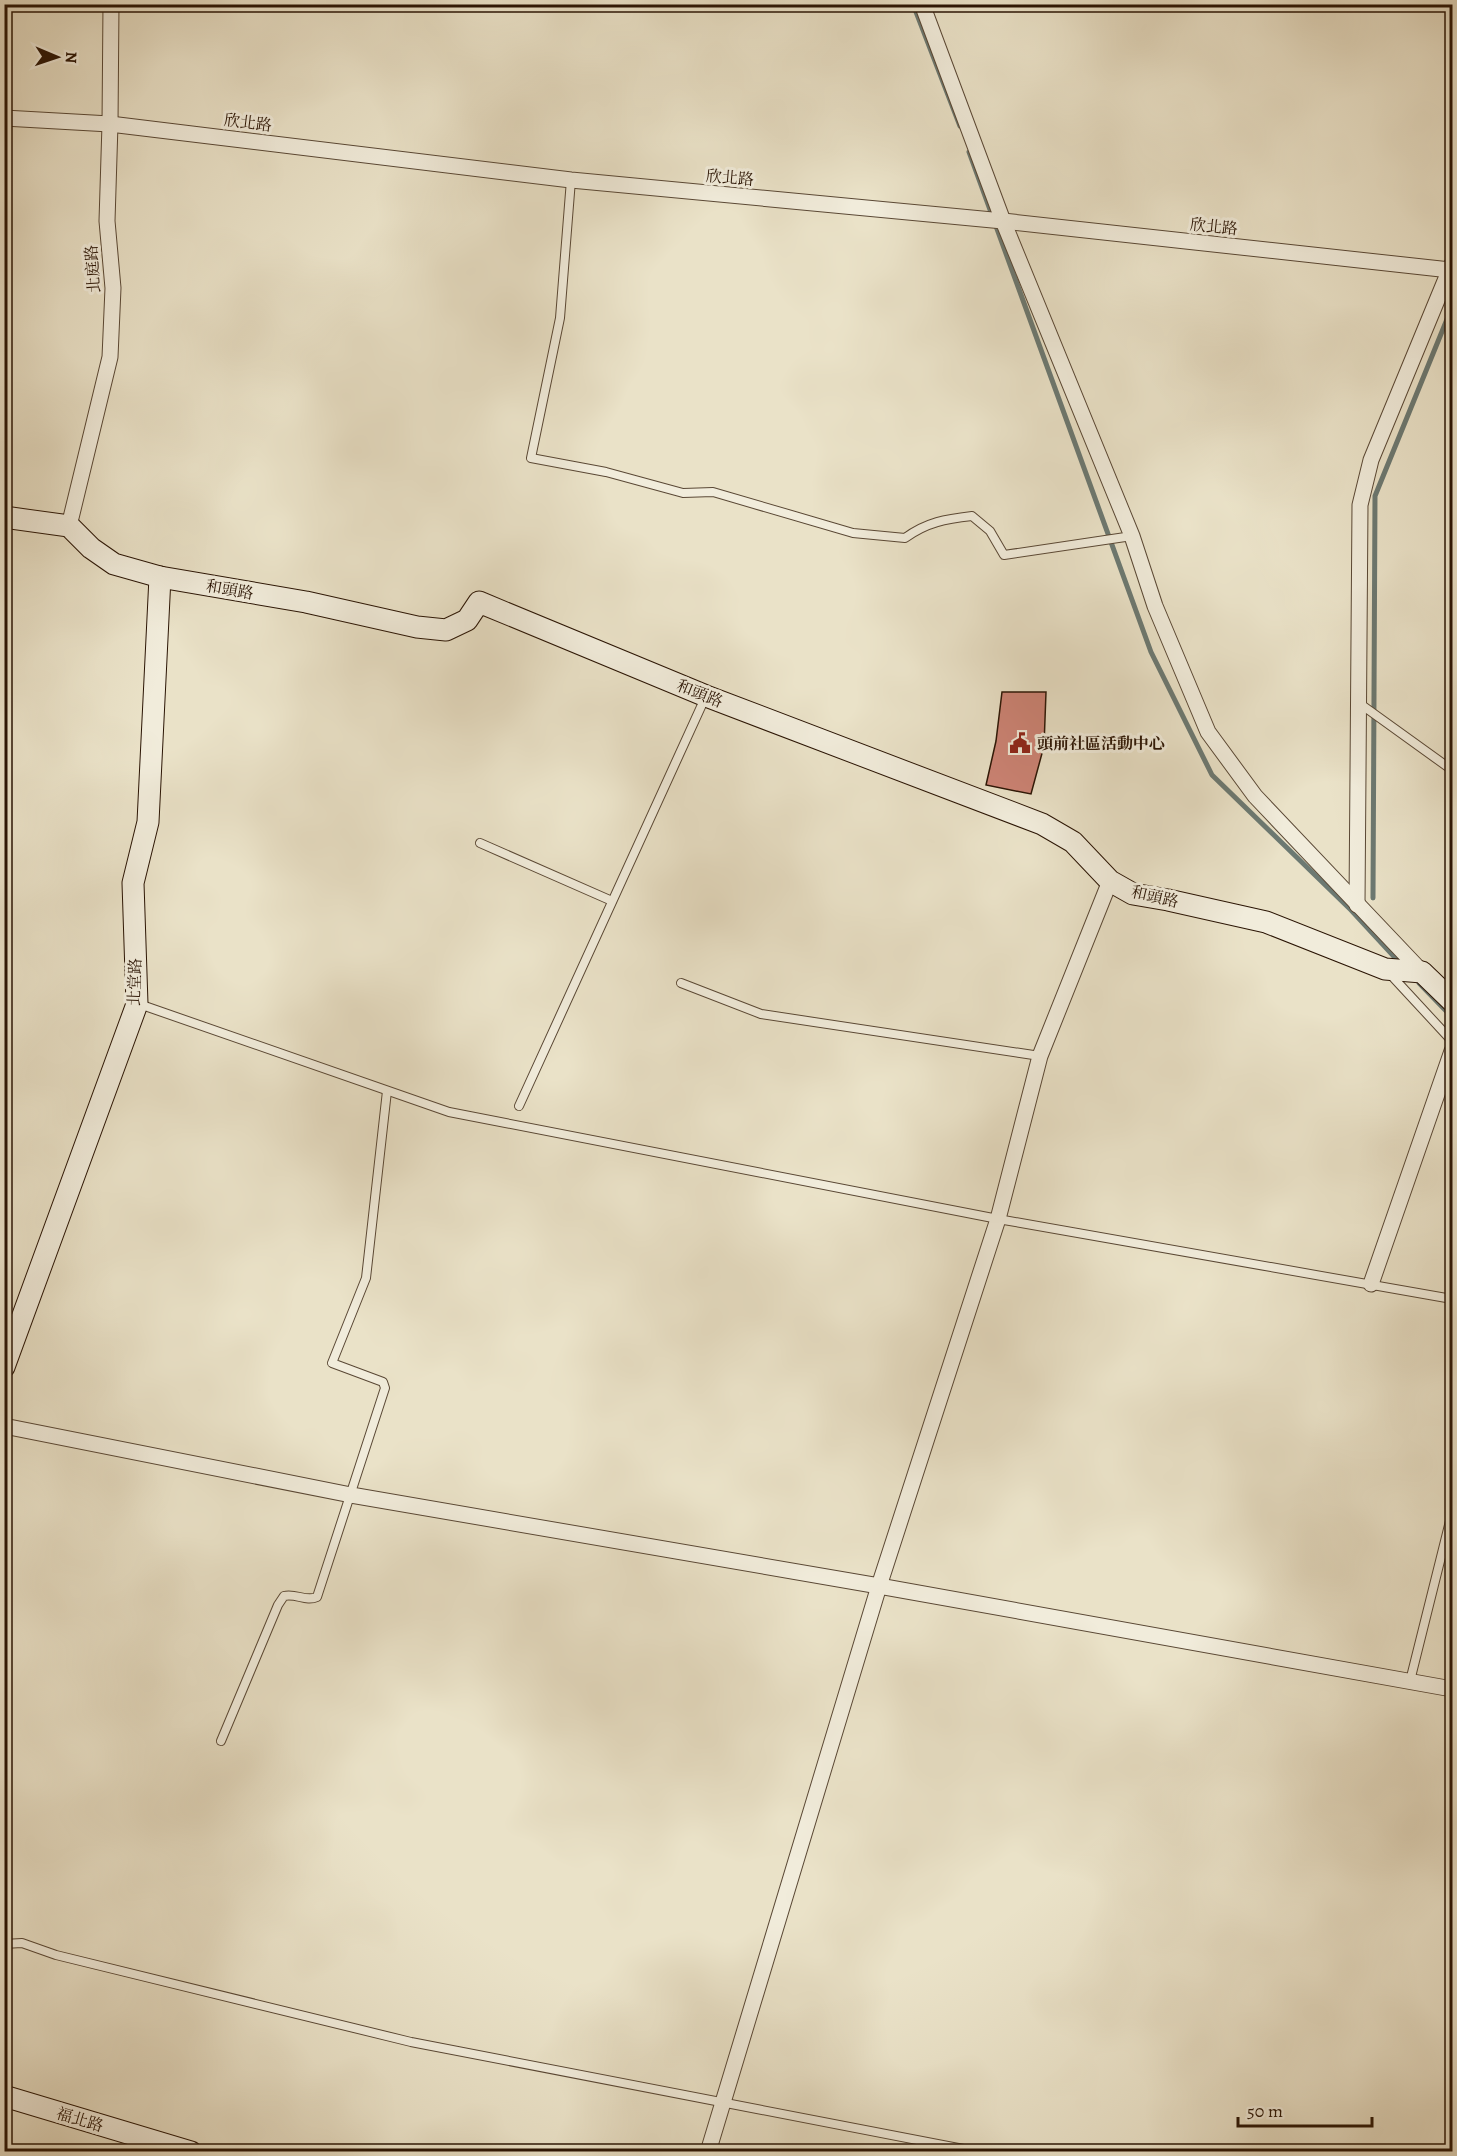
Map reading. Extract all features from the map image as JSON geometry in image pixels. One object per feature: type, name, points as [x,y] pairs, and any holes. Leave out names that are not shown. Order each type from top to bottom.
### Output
[{"type":"street","name":"北庭路","points":[[69,526],[110,357],[113,288],[107,221],[111,4]]},
{"type":"street","points":[[922,4],[1003,221],[1132,536],[1155,606],[1208,732],[1255,796],[1357,905],[1452,1001]]},
{"type":"street","name":"欣北路","points":[[4,118],[110,124],[571,180],[1003,221],[1452,268]]},
{"type":"street","points":[[1357,905],[1360,505],[1371,460],[1452,268]]},
{"type":"street","points":[[4,517],[69,526]]},
{"type":"street","name":"和頭路","points":[[69,526],[91,548],[114,564],[160,577],[306,602],[417,627],[446,630],[467,620],[480,602],[706,696],[1042,824],[1073,842],[1110,881],[1133,894],[1266,922],[1385,969],[1422,972]]},
{"type":"street","name":"北堂路","points":[[4,1367],[137,1004],[133,883],[148,822],[160,577]]},
{"type":"street","points":[[708,2151],[879,1586],[998,1219],[1040,1056],[1110,881]]},
{"type":"street","points":[[1371,1284],[1452,1051]]},
{"type":"street","points":[[4,1426],[351,1495],[879,1586],[1452,1689]]},
{"type":"street","name":"福北路","points":[[4,2096],[191,2151]]},
{"type":"lane","points":[[571,180],[560,318],[531,458],[606,472],[683,493],[713,492],[853,533],[905,538],[920,527],[949,519],[972,516],[990,531],[1004,555],[1132,536]]},
{"type":"lane","points":[[519,1106],[706,696]]},
{"type":"lane","points":[[1358,702],[1452,770]]},
{"type":"lane","points":[[480,843],[612,900]]},
{"type":"lane","name":"和頭路","points":[[1385,969],[1452,1041]]},
{"type":"lane","points":[[681,983],[761,1014],[1040,1056]]},
{"type":"lane","points":[[137,1004],[459,1114],[998,1219],[1452,1299]]},
{"type":"lane","points":[[221,1741],[278,1605],[284,1596],[292,1594],[312,1599],[317,1597],[385,1388],[383,1383],[332,1363],[366,1278],[387,1091]]},
{"type":"lane","points":[[1410,1681],[1452,1513]]},
{"type":"lane","points":[[4,1944],[22,1943],[56,1955],[411,2042],[724,2104],[980,2151]]},
{"type":"building","name":"頭前社區活動中心","points":[[1002,692],[1046,692],[1044,746],[1031,794],[986,785],[996,741]]},
{"type":"waterway","points":[[913,4],[960,126]]},
{"type":"waterway","points":[[969,152],[1151,652],[1212,775],[1351,910],[1400,963]]},
{"type":"waterway","points":[[1373,898],[1375,496],[1452,307]]},
{"type":"waterway","points":[[1419,983],[1452,1017]]},
{"type":"place","name":"頭前社區活動中心","points":[[1020,743]]}]
